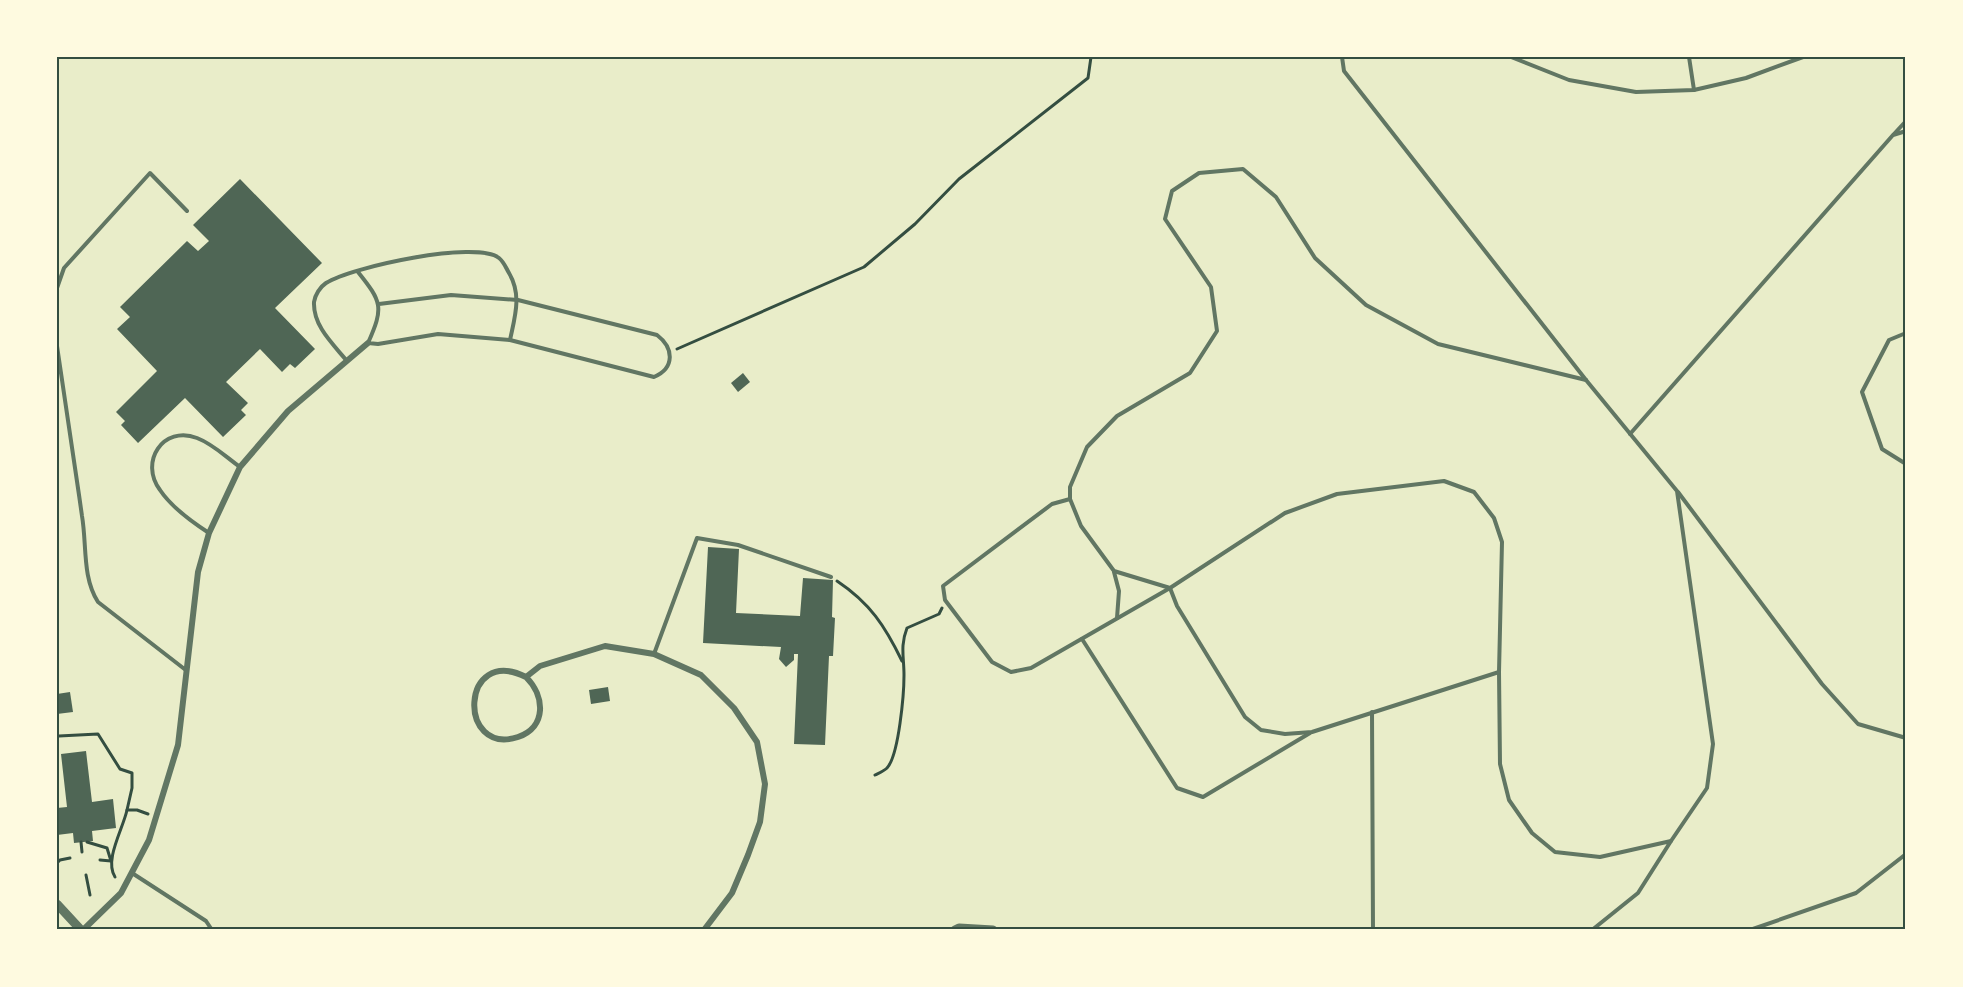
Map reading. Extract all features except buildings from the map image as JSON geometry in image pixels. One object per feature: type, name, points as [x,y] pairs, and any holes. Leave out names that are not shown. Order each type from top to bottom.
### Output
[{"type":"street","points":[[57,904],[82,930],[121,893],[149,840],[178,745],[198,572],[209,533],[240,467],[288,411],[368,343]]},
{"type":"street","points":[[526,677],[540,666],[605,646],[654,654],[701,675],[734,708],[757,742],[765,784],[760,822],[732,893],[704,930]]},
{"type":"street","points":[[506,670],[526,677],[535,685],[540,696],[541,707],[538,719],[531,729],[511,739],[489,734],[475,717],[474,696],[478,686],[495,672],[506,670]]},
{"type":"street","points":[[955,930],[993,930]]},
{"type":"lane","points":[[1342,57],[1344,71],[1586,380],[1677,491],[1822,684],[1858,724],[1906,738]]},
{"type":"lane","points":[[1511,57],[1569,80],[1636,92],[1694,90],[1746,78],[1803,57]]},
{"type":"lane","points":[[1689,57],[1694,90]]},
{"type":"lane","points":[[1630,434],[1906,121]]},
{"type":"lane","points":[[1893,135],[1906,131]]},
{"type":"lane","points":[[1117,618],[1119,591],[1114,571],[1081,526],[1070,499],[1070,487],[1087,447],[1117,416],[1190,373],[1217,331],[1211,287],[1165,219],[1172,191],[1199,173],[1243,169],[1276,197],[1315,258],[1366,305],[1438,344],[1586,380]]},
{"type":"lane","points":[[57,288],[64,268],[150,173],[187,212]]},
{"type":"lane","points":[[346,361],[324,334],[317,319],[314,302],[318,291],[326,283],[416,257],[478,252],[492,254],[502,260],[515,284],[518,300],[510,340]]},
{"type":"lane","points":[[358,272],[373,291],[379,304],[377,322],[368,343],[378,344],[438,334],[510,340],[654,377],[662,374],[668,366],[670,353],[667,342],[657,335],[518,300],[450,295],[379,304]]},
{"type":"lane","points":[[1906,333],[1889,340],[1862,392],[1882,450],[1906,464]]},
{"type":"lane","points":[[57,346],[83,519],[91,591],[98,602],[187,671]]},
{"type":"lane","points":[[209,533],[190,521],[160,490],[153,478],[151,466],[154,454],[162,443],[172,437],[183,435],[205,441],[240,467]]},
{"type":"lane","points":[[1070,499],[1052,504],[944,586],[945,600],[992,662],[1011,672],[1031,668],[1170,588],[1285,513],[1337,494],[1444,481],[1474,492],[1494,518],[1502,542],[1499,672],[1500,765],[1509,800],[1532,833],[1555,852],[1600,857],[1671,841]]},
{"type":"lane","points":[[1592,930],[1638,893],[1707,788],[1713,744],[1677,491]]},
{"type":"lane","points":[[654,654],[697,538],[738,545],[831,577]]},
{"type":"lane","points":[[1114,571],[1170,588]]},
{"type":"lane","points":[[1170,588],[1177,606],[1245,717],[1260,730],[1285,734],[1312,732]]},
{"type":"lane","points":[[1082,639],[1177,788],[1203,797],[1312,732],[1499,672]]},
{"type":"lane","points":[[1372,712],[1373,930]]},
{"type":"lane","points":[[1750,930],[1856,893],[1906,855]]},
{"type":"lane","points":[[132,872],[206,921],[212,930]]},
{"type":"path","points":[[670,353],[864,267],[915,225],[959,179],[1088,78],[1091,57]]},
{"type":"path","points":[[831,577],[858,595],[871,609],[903,662]]},
{"type":"path","points":[[875,776],[887,768],[894,756],[904,675],[902,641],[907,628],[939,614],[945,600]]},
{"type":"path","points":[[59,736],[98,734],[120,769],[132,772],[132,788],[127,810],[111,861]]},
{"type":"path","points":[[127,810],[137,810],[146,814]]},
{"type":"path","points":[[81,842],[82,852]]},
{"type":"path","points":[[87,842],[107,848],[115,877]]},
{"type":"path","points":[[57,863],[70,858]]},
{"type":"path","points":[[100,860],[111,861]]},
{"type":"path","points":[[86,875],[90,895]]}]
